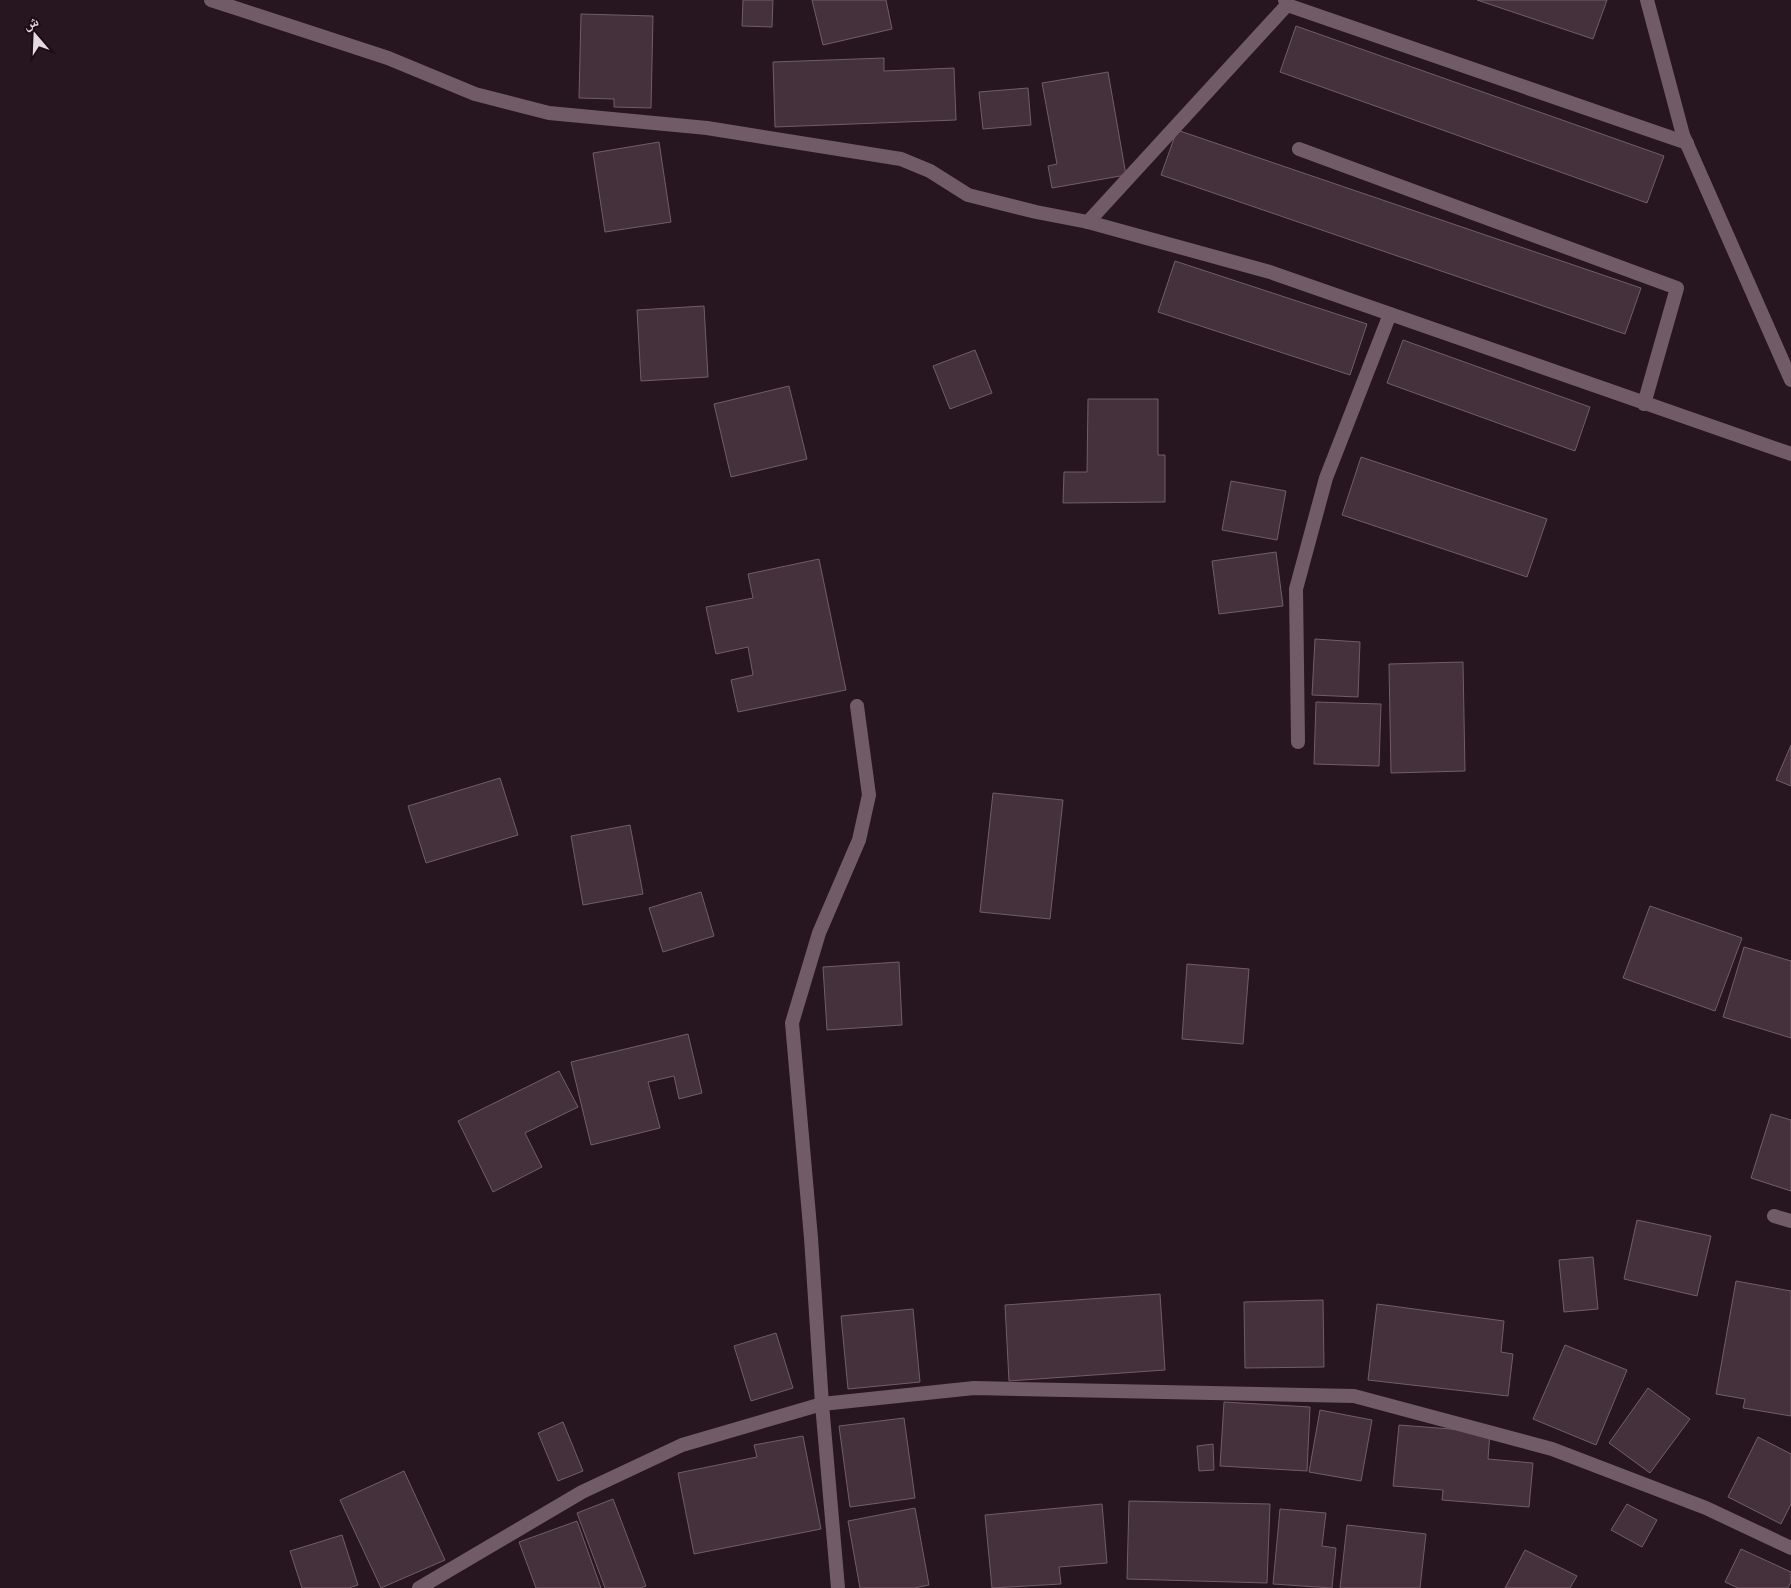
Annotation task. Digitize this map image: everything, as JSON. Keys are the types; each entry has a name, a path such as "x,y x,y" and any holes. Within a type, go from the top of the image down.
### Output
{"street":[{"path":"211,0 388,58 475,94 549,113 707,128 901,159 930,171 968,195 1036,212 1088,222 1270,272 1791,454"},
{"path":"1647,0 1687,143 1791,380"},
{"path":"1088,222 1286,3 1687,143"},
{"path":"1299,149 1677,288 1644,404"},
{"path":"1298,742 1296,589 1326,478 1390,314"},
{"path":"838,1588 792,1022 818,933 859,840 869,795 857,706"},
{"path":"1774,1216 1791,1220"},
{"path":"419,1588 582,1492 682,1445 822,1404 974,1388 1354,1396 1552,1449 1706,1508 1791,1548"}],"building":[{"path":"743,0 773,0 772,27 742,26"},
{"path":"812,0 886,0 892,29 823,45"},
{"path":"1477,0 1607,0 1593,39"},
{"path":"581,14 653,16 651,108 614,107 614,99 579,98"},
{"path":"1296,26 1664,156 1647,203 1280,72"},
{"path":"884,58 884,71 954,68 956,120 775,127 773,62"},
{"path":"1108,72 1126,175 1052,188 1048,166 1057,164 1042,83"},
{"path":"1028,88 1031,125 983,129 979,92"},
{"path":"1177,130 1641,288 1625,334 1161,175"},
{"path":"659,142 671,222 605,232 593,153"},
{"path":"1175,261 1367,324 1350,375 1158,312"},
{"path":"704,306 708,377 641,381 637,310"},
{"path":"1403,340 1590,407 1575,451 1387,383"},
{"path":"975,350 992,393 950,409 933,366"},
{"path":"789,386 807,459 731,477 714,404"},
{"path":"1088,399 1158,399 1158,455 1165,455 1165,502 1063,503 1064,472 1087,472"},
{"path":"1361,457 1547,519 1527,577 1342,515"},
{"path":"1231,481 1286,491 1277,540 1222,530"},
{"path":"1276,552 1283,606 1219,614 1212,561"},
{"path":"819,559 846,690 738,712 731,680 753,675 748,647 716,654 706,607 753,598 748,574"},
{"path":"1315,639 1360,642 1358,697 1312,695"},
{"path":"1463,662 1465,771 1391,773 1389,664"},
{"path":"1316,702 1381,704 1379,766 1314,764"},
{"path":"1791,745 1791,786 1776,780"},
{"path":"500,778 518,835 426,863 408,806"},
{"path":"993,793 1063,800 1050,919 980,912"},
{"path":"630,825 643,894 583,905 571,836"},
{"path":"701,892 714,936 663,952 649,908"},
{"path":"1650,906 1742,938 1715,1011 1623,978"},
{"path":"1744,947 1791,961 1791,1038 1723,1017"},
{"path":"899,962 902,1025 827,1030 823,967"},
{"path":"1187,964 1249,969 1243,1044 1182,1039"},
{"path":"688,1034 702,1093 679,1099 674,1076 648,1082 660,1128 591,1145 571,1062"},
{"path":"559,1071 578,1107 525,1133 542,1167 493,1192 458,1121"},
{"path":"1771,1114 1791,1120 1791,1191 1751,1178"},
{"path":"1637,1220 1711,1236 1697,1296 1624,1279"},
{"path":"1593,1257 1598,1309 1564,1312 1559,1260"},
{"path":"1736,1281 1791,1291 1791,1416 1743,1408 1745,1399 1716,1394"},
{"path":"1160,1294 1165,1370 1009,1381 1005,1305"},
{"path":"1323,1300 1324,1367 1245,1368 1244,1302"},
{"path":"1377,1304 1504,1321 1501,1352 1513,1354 1508,1396 1368,1380"},
{"path":"913,1309 920,1382 848,1389 841,1316"},
{"path":"776,1333 793,1388 751,1401 734,1346"},
{"path":"1565,1345 1627,1370 1596,1445 1533,1419"},
{"path":"1648,1388 1690,1419 1650,1473 1609,1443"},
{"path":"1224,1402 1310,1407 1307,1471 1220,1466"},
{"path":"1320,1410 1372,1420 1361,1481 1309,1472"},
{"path":"904,1418 915,1498 850,1507 839,1426"},
{"path":"563,1422 583,1471 558,1481 538,1433"},
{"path":"1399,1425 1490,1432 1488,1459 1533,1463 1529,1507 1442,1500 1443,1490 1393,1486"},
{"path":"803,1436 821,1529 694,1554 678,1473 757,1457 754,1445"},
{"path":"1758,1437 1791,1454 1791,1504 1781,1524 1728,1497"},
{"path":"1213,1444 1214,1470 1199,1471 1197,1446"},
{"path":"404,1471 445,1560 381,1588 340,1500"},
{"path":"613,1499 646,1586 641,1588 605,1588 577,1513"},
{"path":"1129,1501 1270,1504 1267,1583 1127,1579"},
{"path":"1102,1504 1107,1563 1059,1567 1061,1584 992,1588 985,1515"},
{"path":"1627,1504 1657,1520 1642,1547 1611,1530"},
{"path":"915,1508 929,1585 914,1588 860,1588 848,1521"},
{"path":"1280,1509 1326,1513 1322,1546 1336,1548 1332,1588 1273,1584"},
{"path":"577,1521 601,1588 536,1588 519,1542"},
{"path":"1347,1525 1426,1534 1420,1588 1340,1588"},
{"path":"342,1535 358,1585 349,1588 302,1588 290,1551"},
{"path":"1741,1549 1791,1572 1791,1582 1788,1588 1738,1588 1725,1582"},
{"path":"1525,1550 1577,1576 1570,1588 1505,1588"}]}
